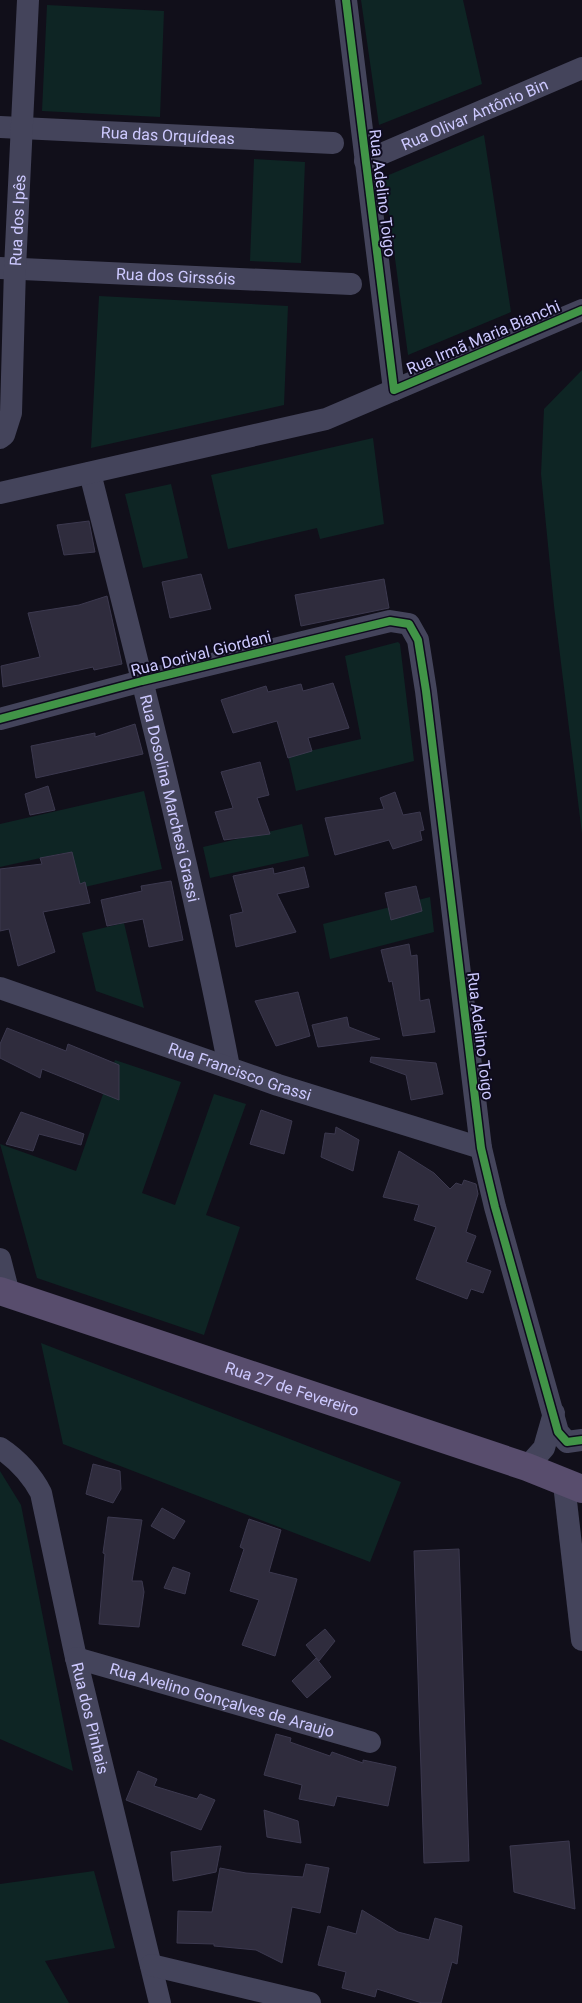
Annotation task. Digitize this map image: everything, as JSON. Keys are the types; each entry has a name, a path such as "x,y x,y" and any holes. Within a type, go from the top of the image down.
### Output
{"main road":[{"name":"Rua 27 de Fevereiro","path":"4,1292 527,1467 573,1486"}],"street":[{"name":"Rua dos Ipês","path":"0,438 4,435 11,413 7,268 11,128 28,0"},
{"name":"Rua Adelino Toigo","path":"346,0 394,390"},
{"name":"Rua Olivar Antônio Bin","path":"365,161 582,68"},
{"name":"Rua das Orquídeas","path":"11,128 333,143"},
{"name":"Rua dos Girssóis","path":"7,268 352,284"},
{"name":"Rua Irmã Maria Bianchi","path":"0,493 326,419 582,310"},
{"name":"Rua Dosolina Marchesi Grassi","path":"90,473 142,681 216,1000 229,1067"},
{"name":"Rua Dorival Giordani","path":"0,719 142,681 390,621 410,624"},
{"name":"Rua Adelino Toigo","path":"410,624 418,640 426,691 481,1148 495,1207 558,1432 575,1441"},
{"name":"Rua Francisco Grassi","path":"0,988 278,1084 481,1148"},
{"path":"0,1260 4,1292"},
{"path":"527,1467 544,1448 554,1413"},
{"name":"Rua dos Pinhais","path":"0,1448 12,1456 32,1476 41,1493 76,1658 160,2003"},
{"path":"573,1486 582,1640"},
{"name":"Rua Avelino Gonçalves de Araujo","path":"76,1658 370,1742"},
{"path":"151,1965 310,2003"}],"green space":[{"path":"361,0 463,0 482,84 379,125"},
{"path":"47,5 164,11 160,117 42,111"},
{"path":"484,135 511,312 408,355 384,177"},
{"path":"254,159 305,162 301,263 250,261"},
{"path":"99,296 288,306 284,405 91,448"},
{"path":"582,370 582,834 554,606 541,474 544,409"},
{"path":"373,438 384,524 320,539 317,528 228,549 211,475"},
{"path":"171,484 188,558 143,568 125,494"},
{"path":"398,642 400,644 414,761 296,791 288,756 361,739 345,656"},
{"path":"144,791 162,869 72,890 63,853 0,867 0,824"},
{"path":"302,824 309,856 210,878 203,847"},
{"path":"430,897 434,932 330,959 323,924"},
{"path":"124,923 144,1008 96,991 82,933"},
{"path":"115,1060 181,1082 142,1193 175,1205 214,1094 246,1104 206,1215 240,1227 204,1335 37,1278 0,1144 76,1171"},
{"path":"41,1343 401,1482 370,1562 63,1444"},
{"path":"0,1471 21,1505 73,1771 0,1739"},
{"path":"94,1871 115,1948 45,1961 69,2003 0,2003 0,1884"}],"building":[{"path":"89,521 95,552 64,555 57,525"},
{"path":"201,574 211,609 170,618 162,582"},
{"path":"384,579 389,608 301,626 295,595"},
{"path":"107,596 122,664 94,670 93,667 3,687 1,666 40,657 28,613 79,605"},
{"path":"333,683 349,728 308,738 312,751 288,758 277,721 233,733 221,700 266,686 268,692 301,684 303,691"},
{"path":"135,724 143,754 36,778 31,746 95,733 95,737"},
{"path":"260,762 269,795 257,798 270,834 224,840 215,812 233,808 221,772"},
{"path":"48,786 55,810 30,815 25,794"},
{"path":"395,792 403,815 420,812 424,830 420,831 422,840 393,849 389,840 335,855 325,818 384,809 380,798"},
{"path":"72,852 80,884 85,882 90,903 43,912 55,952 18,966 9,929 0,931 0,869 42,864 40,858"},
{"path":"304,867 309,887 277,894 296,932 236,947 230,915 243,912 233,876 273,868 274,874"},
{"path":"171,881 183,940 149,947 143,919 107,926 101,900 142,891 141,886"},
{"path":"416,886 422,911 391,920 385,893"},
{"path":"409,944 411,956 417,955 420,1001 429,999 435,1032 403,1036 392,981 389,982 381,950"},
{"path":"298,992 310,1036 276,1046 255,1001"},
{"path":"347,1017 349,1027 380,1039 318,1047 312,1025"},
{"path":"7,1028 66,1051 68,1044 119,1065 119,1100 42,1069 40,1078 0,1058 0,1044"},
{"path":"371,1057 436,1063 443,1094 411,1100 406,1075 370,1062"},
{"path":"261,1110 292,1121 284,1154 250,1144"},
{"path":"21,1112 84,1134 81,1145 39,1134 33,1151 6,1144"},
{"path":"336,1127 359,1140 353,1171 321,1157 325,1133 335,1134"},
{"path":"399,1151 434,1173 450,1189 456,1183 462,1185 464,1180 476,1184 478,1194 466,1232 476,1236 466,1262 491,1271 483,1293 471,1289 467,1299 416,1279 436,1227 414,1220 419,1205 383,1197"},
{"path":"93,1464 120,1471 121,1489 113,1503 86,1494"},
{"path":"162,1508 185,1521 174,1539 151,1526"},
{"path":"108,1517 142,1520 132,1581 142,1581 144,1592 139,1627 99,1624 105,1554 103,1553"},
{"path":"249,1519 281,1530 269,1572 297,1579 275,1656 242,1645 259,1600 230,1591 244,1549 240,1547"},
{"path":"459,1549 469,1861 424,1863 414,1551"},
{"path":"173,1567 190,1573 185,1594 164,1588"},
{"path":"325,1629 335,1641 319,1661 306,1645"},
{"path":"316,1658 331,1677 307,1698 292,1681"},
{"path":"276,1734 291,1738 290,1742 330,1756 332,1752 363,1763 363,1760 396,1767 388,1806 337,1796 334,1806 299,1799 302,1785 264,1775"},
{"path":"138,1771 157,1779 154,1786 197,1799 200,1794 215,1800 201,1830 126,1800"},
{"path":"264,1810 298,1821 301,1843 267,1837"},
{"path":"569,1841 575,1909 514,1892 510,1846"},
{"path":"221,1846 216,1872 173,1881 171,1852"},
{"path":"306,1864 329,1868 320,1913 292,1907 282,1963 256,1950 214,1946 214,1944 177,1943 178,1911 212,1912 220,1868 246,1873 303,1877"},
{"path":"362,1910 398,1932 429,1940 435,1918 462,1926 457,1964 452,1962 441,2003 422,2003 377,1989 375,1997 342,1988 346,1972 318,1965 328,1926 356,1934"}],"cycle path":[{"path":"346,0 394,390 582,310"},
{"path":"0,719 142,681 390,621 409,624 418,640 426,691 481,1148 495,1207 558,1432 567,1442 582,1440"}]}
